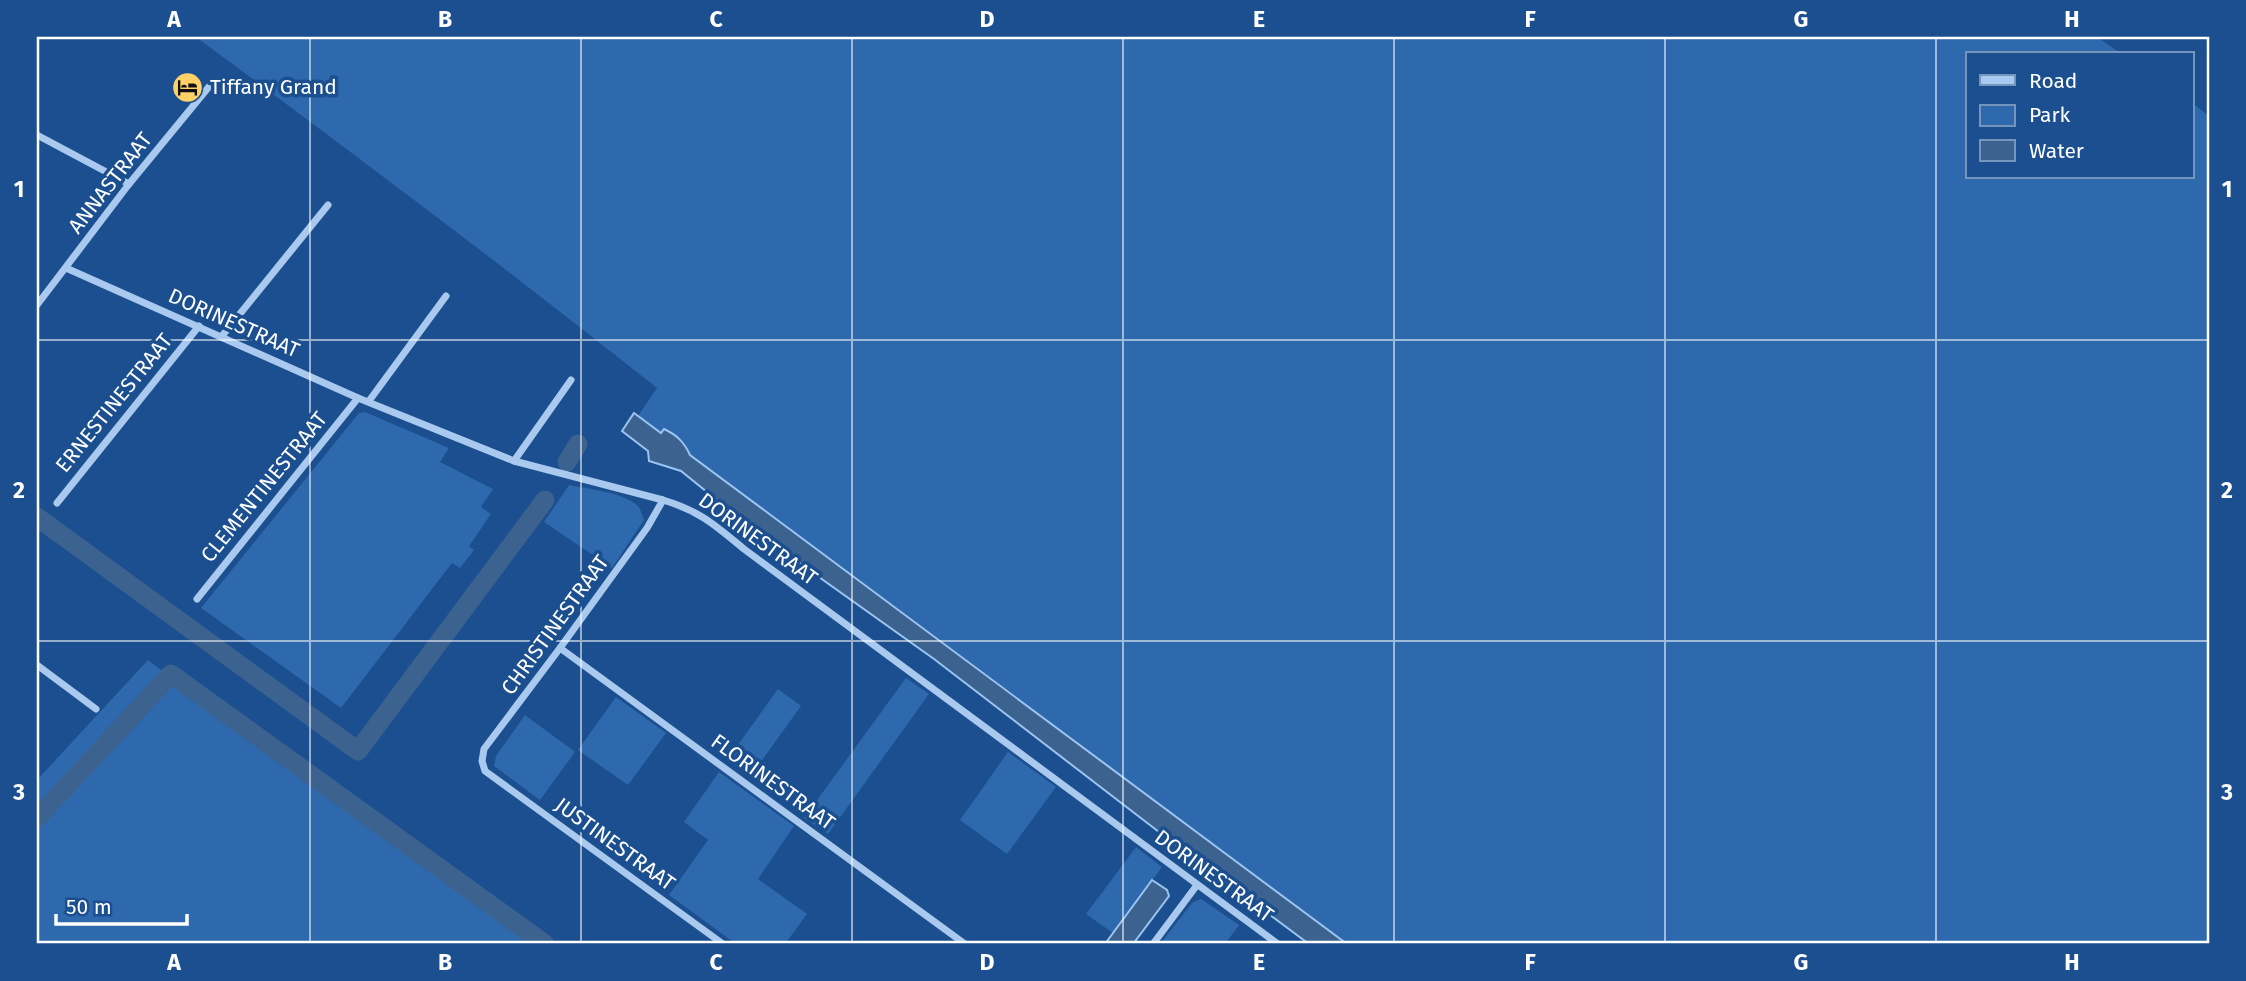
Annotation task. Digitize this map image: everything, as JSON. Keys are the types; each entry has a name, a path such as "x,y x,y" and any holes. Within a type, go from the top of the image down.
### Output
{"street":[{"name":"ANNASTRAAT","path":"37,304 129,184 212,83"},
{"path":"37,135 129,184"},
{"path":"222,336 328,205"},
{"name":"DORINESTRAAT","path":"66,268 358,398 514,461 663,500 705,516 744,549 1278,944"},
{"path":"369,401 446,296"},
{"name":"ERNESTINESTRAAT","path":"57,503 199,326"},
{"path":"514,461 571,380"},
{"name":"CLEMENTINESTRAAT","path":"197,599 358,398"},
{"name":"CHRISTINESTRAAT","path":"485,771 482,761 484,749 561,648 647,528 663,500"},
{"name":"FLORINESTRAAT","path":"561,648 965,944"},
{"path":"37,666 96,709"},
{"name":"JUSTINESTRAAT","path":"485,771 723,944"},
{"path":"1153,944 1197,885"}],"green space":[{"path":"196,37 2097,37 2119,52 1966,52 1966,178 2194,178 2194,105 2209,116 2209,944 1344,944 690,455 684,442 662,433 638,416 657,388 428,211"},
{"path":"365,412 449,448 440,462 493,489 481,507 491,514 469,546 474,550 460,568 452,563 341,708 201,608 359,413"},
{"path":"569,485 614,494 640,508 644,520 612,568 544,522"},
{"path":"148,660 397,848 530,944 37,944 37,780"},
{"path":"906,678 929,694 828,834 804,818"},
{"path":"778,689 801,706 750,777 727,760"},
{"path":"616,697 666,733 628,785 578,750"},
{"path":"525,715 575,752 540,800 494,766 496,756"},
{"path":"1008,752 1056,787 1007,854 960,820"},
{"path":"719,772 794,826 758,879 807,914 785,944 736,944 669,895 708,840 684,822"},
{"path":"1136,847 1162,867 1113,933 1086,914"},
{"path":"1201,899 1239,925 1225,944 1160,944 1192,903"}],"water":[{"path":"634,413 661,433 664,429 676,436 690,455 1347,944 1309,944 934,659 760,535 681,471 649,461 648,451 622,431"},
{"path":"1152,880 1167,890 1169,896 1133,944 1105,944"}],"waterway":[{"path":"567,462 578,444"},
{"path":"37,517 358,751 545,500"},
{"path":"37,818 171,674 545,944"}],"place":[{"name":"Tiffany Grand","path":"187,87"}]}
